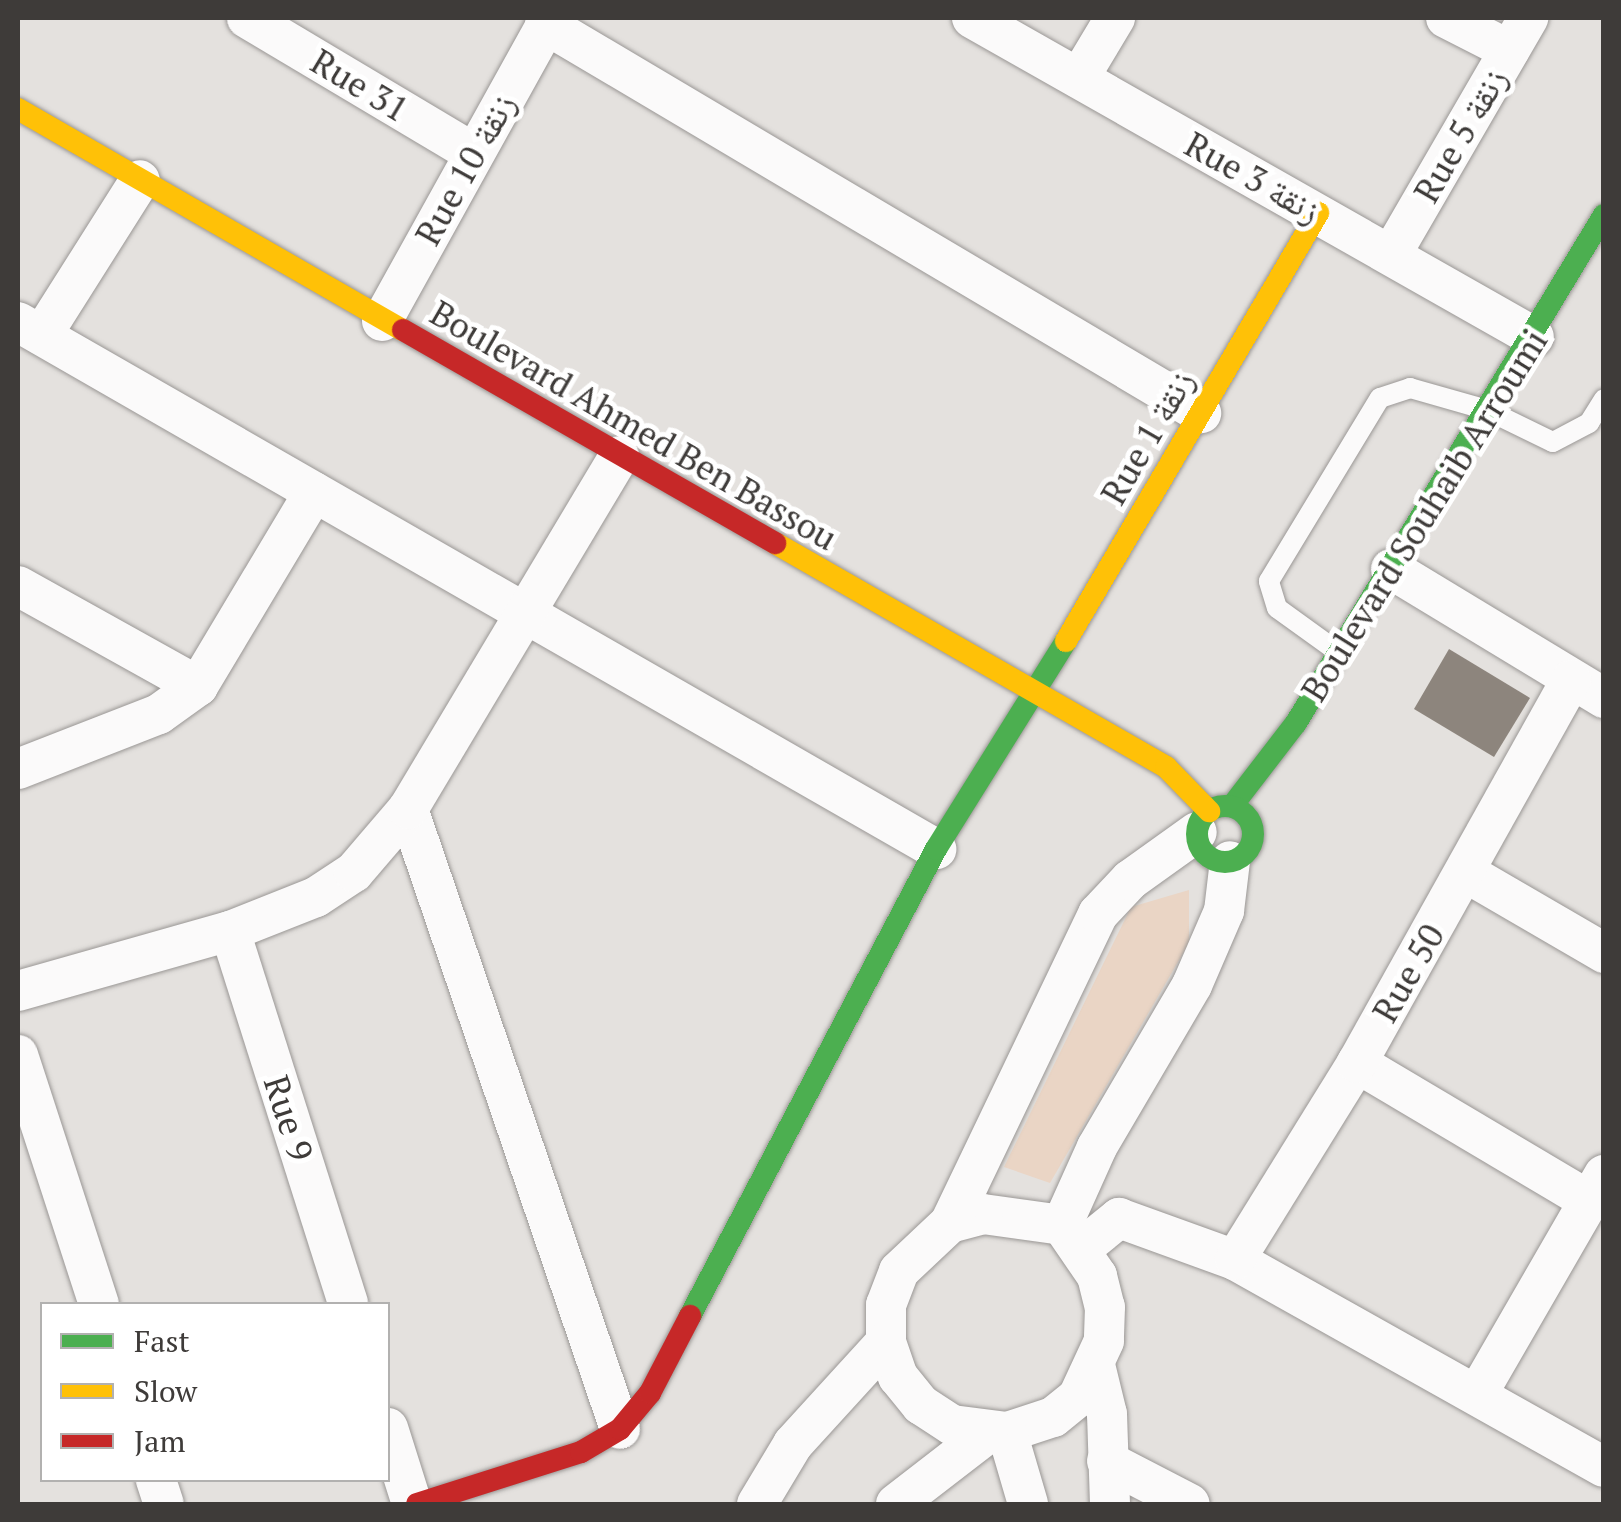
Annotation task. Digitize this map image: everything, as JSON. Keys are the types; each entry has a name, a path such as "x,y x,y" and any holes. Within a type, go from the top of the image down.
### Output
{"street":[{"name":"Rue 31","path":"248,18 472,152"},
{"name":"Rue 3 زنقة","path":"972,18 1534,337"},
{"path":"1079,78 1115,18"},
{"path":"1446,18 1519,34"},
{"name":"Rue 10 زنقة","path":"382,321 472,152 548,21"},
{"path":"548,21 1201,413"},
{"name":"Rue 5 زنقة","path":"1392,253 1519,34"},
{"name":"Boulevard Ahmed Ben Bassou","path":"18,109 1032,693 1166,766 1213,816 1203,851 1230,862"},
{"path":"140,180 30,328 936,849"},
{"name":"Rue 1 زنقة","path":"620,1429 650,1394 936,849 1318,213"},
{"name":"Boulevard Souhaib Arroumi","path":"950,1223 1098,914 1213,816 1339,653 1534,337 1604,215"},
{"path":"18,991 230,930 316,897 354,872 408,810 619,456"},
{"path":"18,770 158,714 198,686 314,492"},
{"path":"1391,568 1587,689"},
{"path":"18,586 198,686"},
{"name":"Rue 50","path":"1236,1260 1356,1063 1465,872 1587,689"},
{"path":"390,1434 414,1504 581,1452 620,1429 408,810"},
{"path":"1110,1504 1096,1369 1105,1307 1072,1236 1097,1147 1192,986 1224,911 1230,862 1248,850 1254,829 1213,816"},
{"path":"1465,872 1604,953"},
{"name":"Rue 9","path":"230,930 347,1302"},
{"path":"18,1054 31,1144 98,1302"},
{"path":"1356,1063 1596,1187 1478,1393"},
{"path":"1028,1504 997,1433 921,1406 898,1377 886,1342 886,1305 899,1271 950,1223 1000,1214 1072,1236 1119,1218 1236,1260 1604,1467"},
{"path":"757,1504 793,1444 886,1342"},
{"path":"896,1504 997,1433 1053,1417 1096,1369"},
{"path":"1106,1461 1190,1504"}],"lane":[{"path":"1339,653 1277,608 1269,581 1380,398 1410,388 1488,410 1553,442 1589,423 1604,399"}],"shaded area":[{"path":"1189,890 1189,943 1050,1183 1004,1167 1131,907"}],"building":[{"path":"1449,649 1530,698 1494,757 1414,709"}],"traffic: fast":[{"path":"1232,806 1296,723 1604,215"},
{"path":"690,1316 936,849 1066,641"},
{"path":"1225,806 1245,814 1253,834 1245,854 1225,862 1205,854 1197,834 1205,814 1225,806"}],"traffic: slow":[{"path":"18,109 403,330"},
{"path":"1066,641 1318,213"},
{"path":"775,543 1166,767 1209,811"}],"traffic: jam":[{"path":"403,330 775,543"},
{"path":"417,1504 581,1452 620,1429 650,1393 690,1316"}]}
